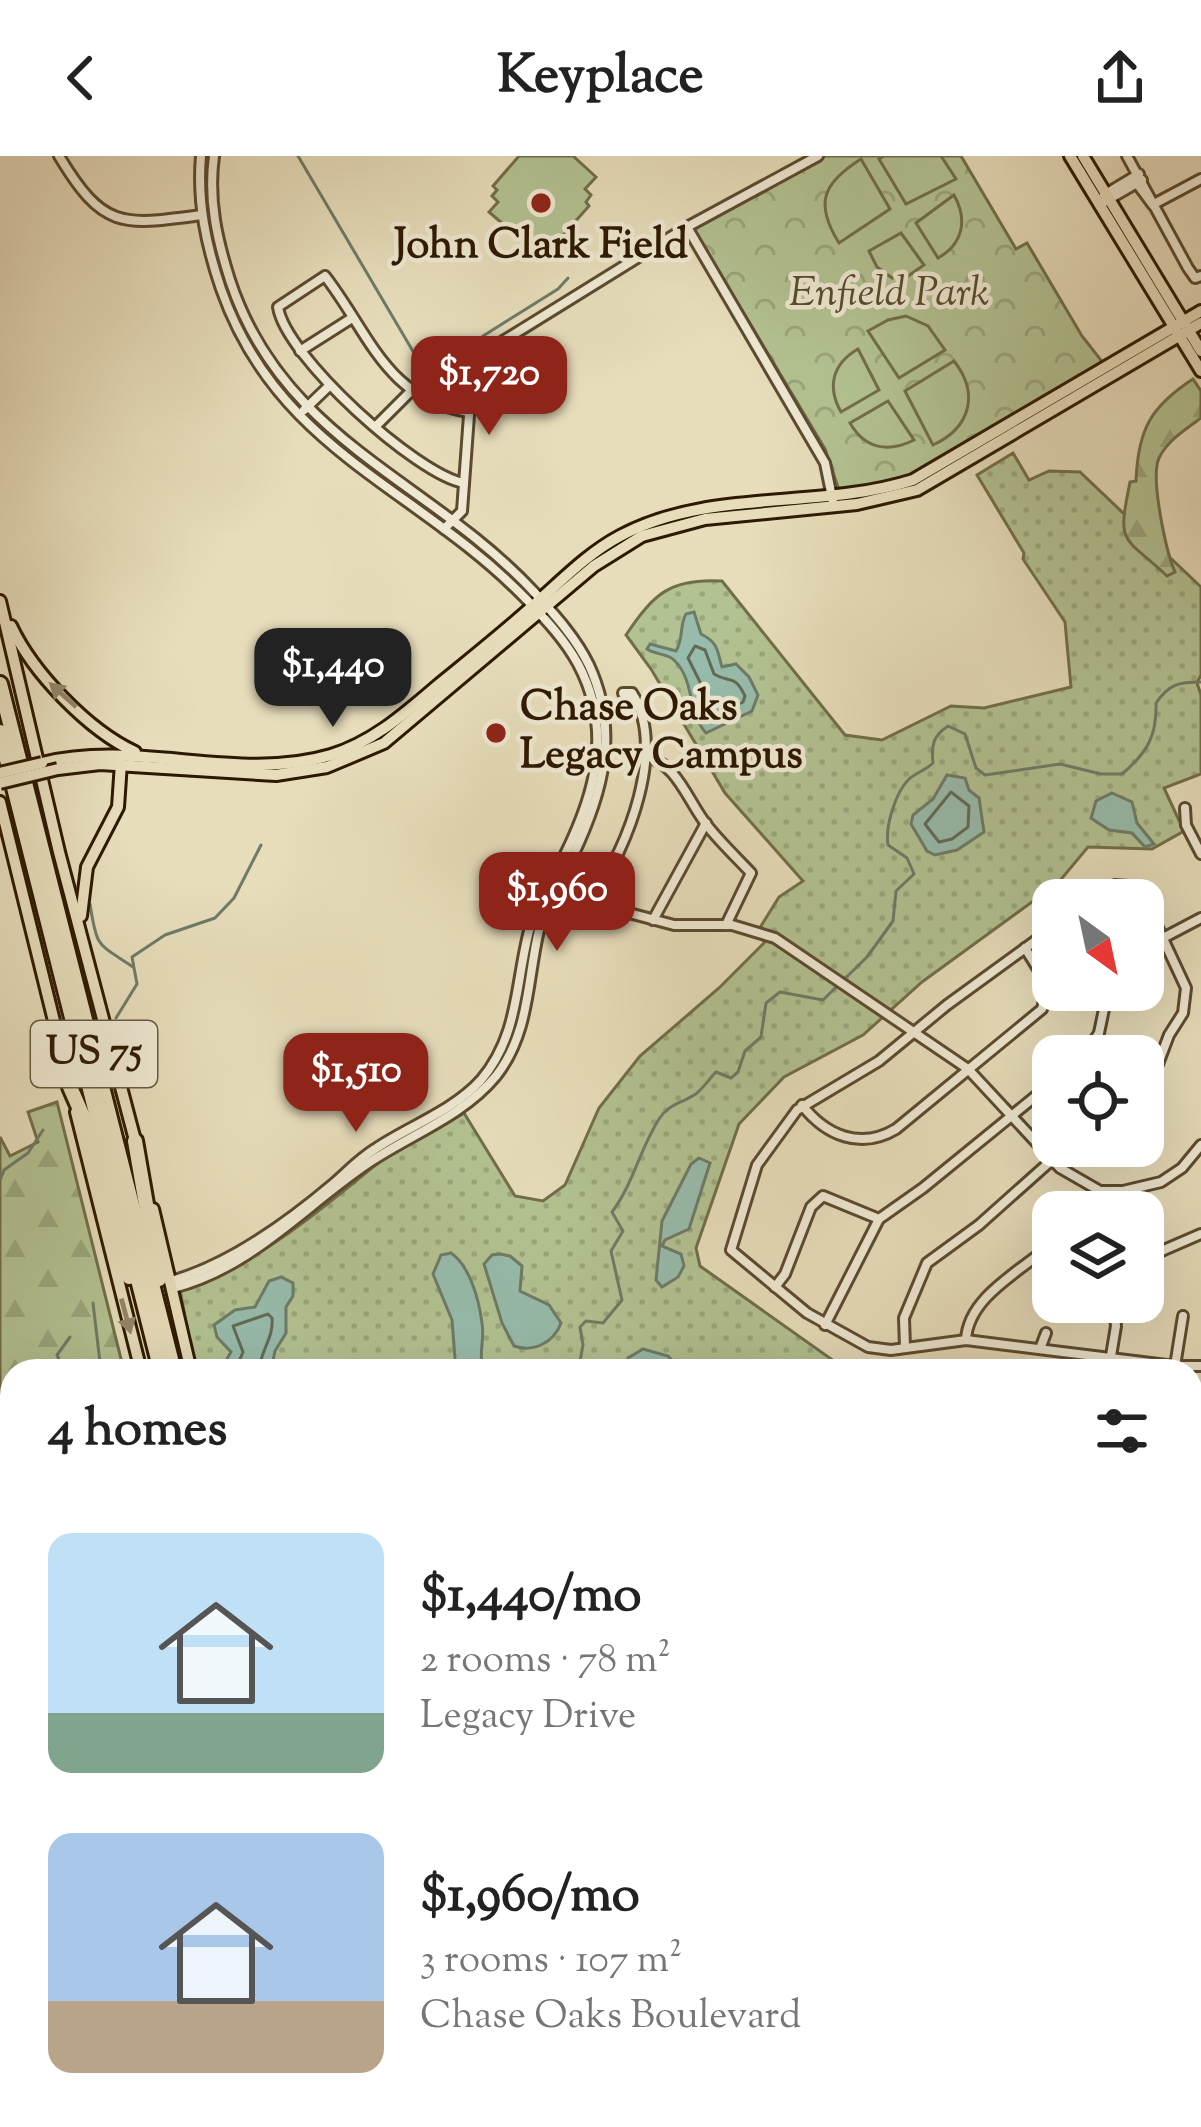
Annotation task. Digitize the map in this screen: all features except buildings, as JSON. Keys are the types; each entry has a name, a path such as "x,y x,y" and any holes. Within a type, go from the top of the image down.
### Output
{"highway":[{"name":"US 75","path":"0,684 171,1359"},
{"name":"US 75","path":"0,732 158,1359"},
{"path":"70,1087 85,1121 130,1279 142,1292"},
{"path":"135,1141 163,1326"}],"main road":[{"path":"1070,156 1103,200 1201,371"},
{"path":"1083,156 1103,200"},
{"path":"0,773 121,759 194,772 327,767 381,738 633,535 705,515 833,502 913,480 1048,410 1181,329 1201,311"},
{"path":"1181,329 1201,323"},
{"path":"1181,329 1201,351"},
{"path":"0,600 22,647 43,676 116,741 144,755"},
{"path":"0,600 58,852 188,1359"},
{"path":"0,783 57,764 144,755 276,770"},
{"path":"83,937 85,875 118,807 121,759"},
{"path":"194,772 203,760"},
{"path":"58,852 69,865 80,866 110,813 113,784 109,774 76,765"},
{"path":"0,802 138,1359"},
{"path":"0,832 32,938"}],"street":[{"path":"59,156 86,198 112,217 150,222 213,214"},
{"path":"201,156 201,215 225,299 261,373 332,448 540,606"},
{"path":"172,1284 217,1275 403,1137 467,1104 482,1085 526,1011 539,926 559,876 587,829 607,731 603,704 585,668 502,559 347,444 306,407 272,364 236,297 213,214 214,156"},
{"path":"503,341 687,227 818,156"},
{"path":"1127,156 1199,277"},
{"path":"1103,200 1138,179"},
{"path":"1153,205 1201,179"},
{"path":"687,227 825,463 833,502"},
{"path":"464,483 434,471 329,386 300,351 277,309 325,276 383,368 442,408 469,412"},
{"path":"225,299 236,297"},
{"path":"300,351 352,318"},
{"path":"261,373 272,364"},
{"path":"451,520 449,514 461,502 464,483 471,388 466,377"},
{"path":"298,417 329,386"},
{"path":"376,425 412,389"},
{"path":"444,529 451,520"},
{"path":"594,895 634,818 644,723 632,693 623,693"},
{"path":"643,755 659,760 674,773 706,824 751,873 726,926"},
{"path":"1185,808 1186,826 1201,854"},
{"path":"653,920 706,824"},
{"path":"559,876 628,913 653,920 757,931 968,1069 1032,1137"},
{"path":"1164,938 1201,919"},
{"path":"1164,940 1184,980 1183,1012 1164,1047"},
{"path":"1032,943 879,1061 802,1105 757,1165 730,1242 734,1253 775,1287 825,1325 868,1347 966,1340 1130,1359"},
{"path":"802,1105 828,1131 870,1140 896,1129 1035,1017 1047,1002 1048,985 1025,948"},
{"path":"825,1325 879,1219 1032,1098"},
{"path":"1124,1191 1161,1182 1182,1168 1201,1145"},
{"path":"905,1347 904,1318 927,1263 980,1226 1045,1167"},
{"path":"1061,1167 1100,1191"},
{"path":"775,1287 819,1198 879,1219"},
{"path":"1164,1250 1201,1234"},
{"path":"966,1340 977,1306 1032,1261"},
{"path":"1176,1359 1183,1316"},
{"path":"1111,1356 1116,1323"},
{"path":"1040,1348 1046,1333"}],"green space":[{"name":"John Clark Field","path":"519,156 573,156 596,177 585,189 591,195 586,202 589,206 557,242 553,238 547,245 540,240 532,249 489,212 498,202 492,196 497,190 493,186"},
{"name":"Enfield Park","path":"825,156 961,156 1016,249 1027,243 1104,364 942,464 899,481 839,490 825,449 694,230"},
{"path":"941,156 956,179 906,204 879,159"},
{"path":"861,159 890,209 839,243 827,216 826,195 838,177"},
{"path":"954,195 961,231 953,246 938,258 916,223"},
{"path":"901,233 924,265 908,276 892,278 877,267 869,251"},
{"path":"906,316 928,326 945,350 899,378 868,331"},
{"path":"858,349 879,390 841,412 834,377 842,362"},
{"path":"954,361 967,386 967,409 956,429 933,445 905,391"},
{"path":"1193,379 1201,391 1201,418 1167,446 1157,468 1160,515 1175,572 1167,576 1132,545 1124,518 1149,421"},
{"path":"888,401 914,440 878,446 850,423"},
{"path":"1013,453 1029,480 1049,471 1080,472 1201,587 1201,675 1197,683 1201,774 1164,788 1184,831 1152,849 1088,847 1061,879 1032,879 1032,902 922,982 863,1035 784,1077 739,1124 696,1248 700,1266 831,1359 193,1359 180,1290 256,1255 379,1163 464,1113 515,1196 543,1201 565,1185 599,1108 640,1056 764,943 761,926 779,897 803,881 725,793 626,635 655,599 689,582 722,581 845,735 882,740 951,706 984,708 1071,687 1065,622 1023,559 1024,553 977,475"},
{"path":"57,1102 121,1359 0,1359 0,1137 10,1156 38,1142 28,1112"}],"water":[{"path":"694,612 701,634 714,644 722,667 736,664 758,695 752,711 706,733 681,668 671,658 647,649 650,644 676,651 686,614"},
{"path":"947,775 965,778 969,790 979,798 984,832 957,850 935,855 927,851 911,824 913,815 933,799"},
{"path":"1112,793 1132,802 1137,823 1154,844 1145,847 1132,833 1109,830 1091,818 1096,801"},
{"path":"699,1158 710,1163 689,1229 662,1246 681,1254 684,1266 678,1277 662,1287 656,1280 662,1221 691,1164"},
{"path":"451,1253 463,1266 476,1294 483,1329 481,1359 455,1359 452,1320 433,1274 441,1255"},
{"path":"500,1254 522,1266 520,1291 549,1305 561,1323 542,1344 514,1346 502,1323 484,1264"},
{"path":"281,1277 293,1283 293,1296 286,1307 286,1333 273,1359 227,1359 231,1352 217,1337 214,1325 235,1310 255,1307 269,1281"},
{"path":"643,1349 671,1359 628,1359"}],"waterway":[{"path":"298,156 425,365 457,359 568,278"},
{"path":"580,1359 580,1327 586,1321 603,1323 622,1300 611,1251 623,1231 612,1212 663,1114 697,1093 716,1072 731,1078 738,1072 745,1051 761,1037 766,1003 780,992 823,1000 867,957 893,921 896,891 914,874 907,858 888,845 890,820 904,785 933,763 939,733 948,726 965,734 976,768 985,775 1060,764 1122,774 1149,742 1156,703 1165,692 1175,685 1201,682"},
{"path":"116,1018 137,984 132,957 165,935 215,918 234,898 261,845"},
{"path":"90,904 101,944 133,967"},
{"path":"0,1180 4,1170 28,1153 43,1130"},
{"path":"93,1303 100,1359"},
{"path":"59,1359 70,1337"}],"place":[{"name":"John Clark Field","path":"541,203"},
{"name":"Chase Oaks Legacy Campus","path":"496,733"}]}
